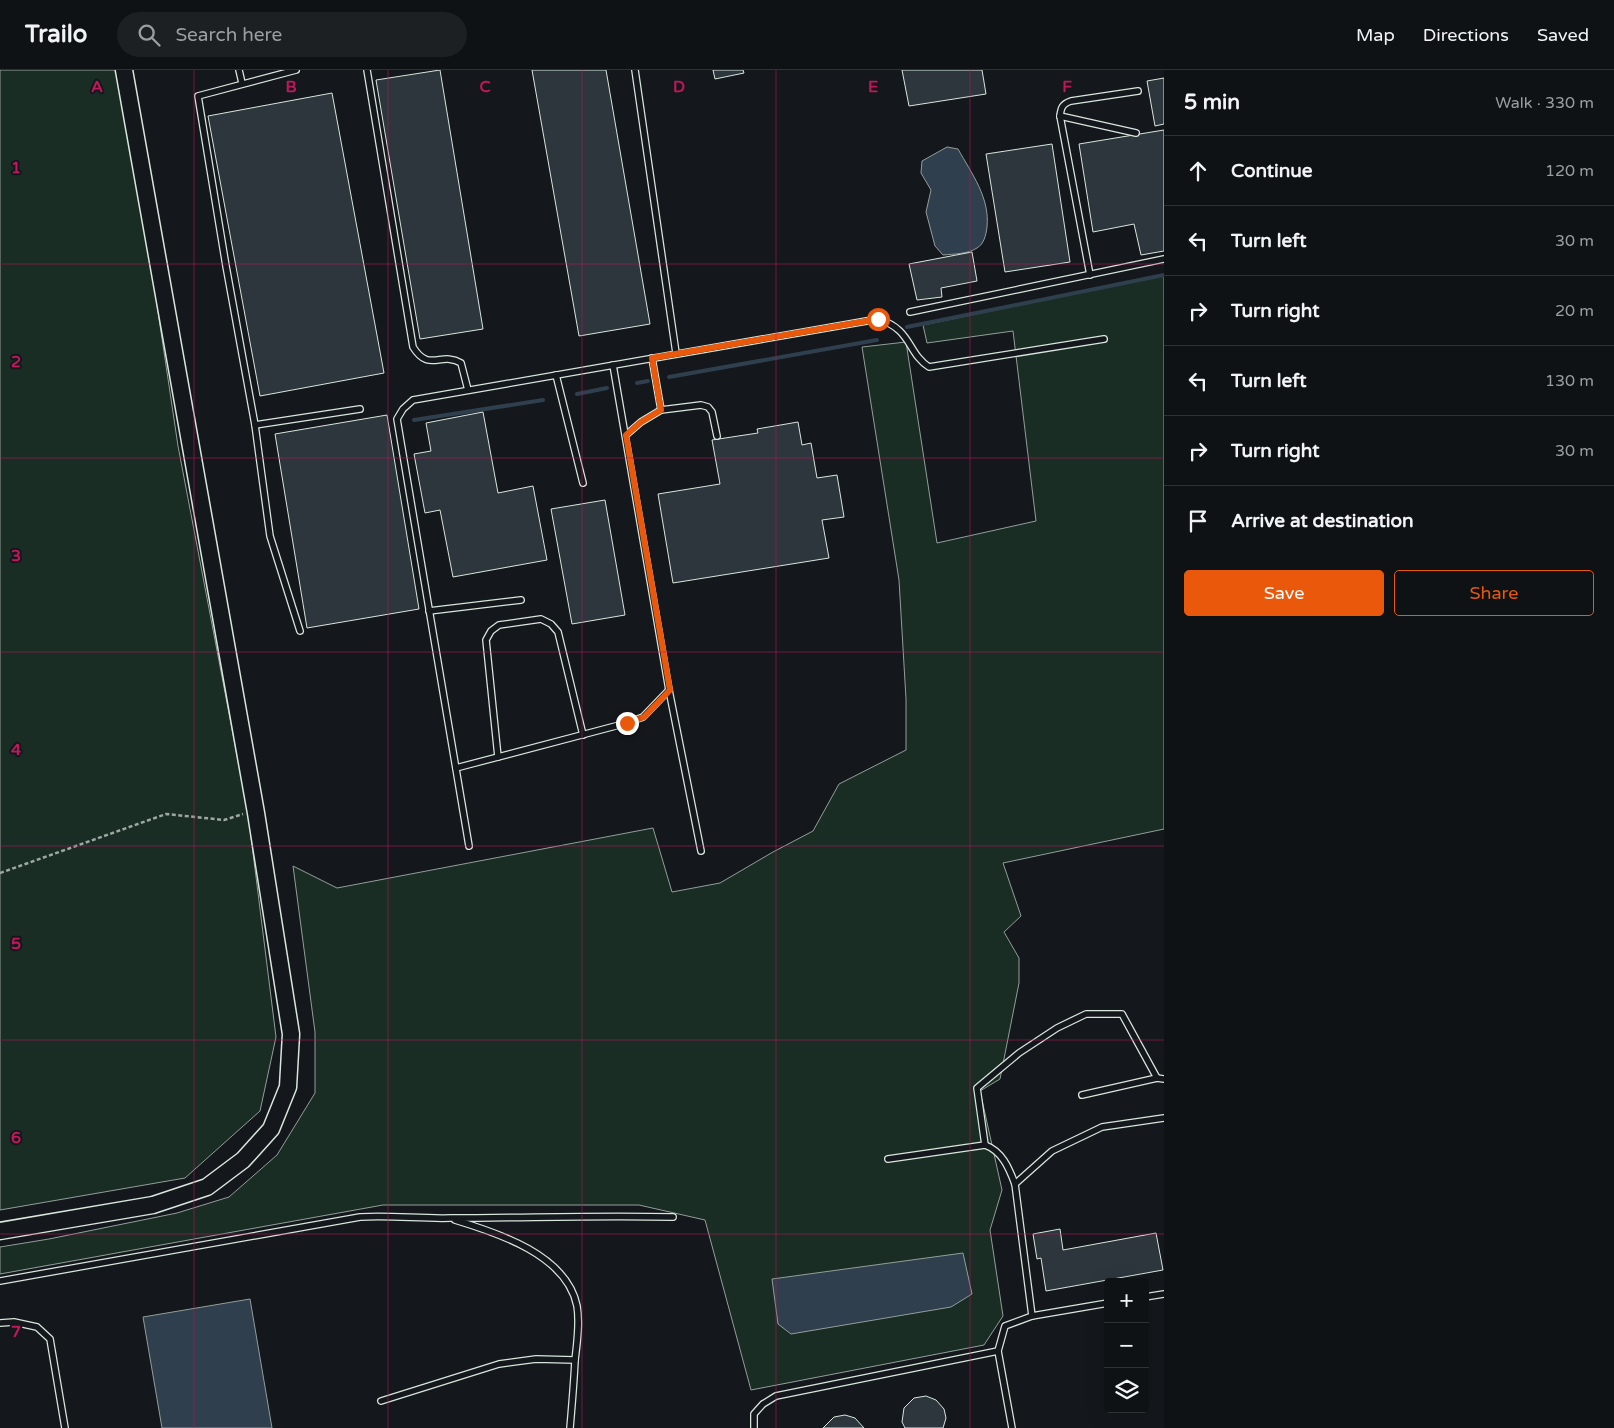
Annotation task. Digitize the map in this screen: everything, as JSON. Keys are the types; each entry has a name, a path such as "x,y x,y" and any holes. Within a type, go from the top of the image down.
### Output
{"street":[{"path":"0,1231 154,1205 207,1187 243,1160 271,1129 288,1087 291,1034 256,814 124,70"}],"lane":[{"path":"239,70 242,83"},
{"path":"296,70 198,96 255,425 270,536 300,631"},
{"path":"367,70 413,347 419,357 429,361 454,359 461,363 468,390"},
{"path":"635,70 676,353"},
{"path":"1090,275 1060,116 1061,108 1064,104 1070,102 1138,91"},
{"path":"1060,116 1136,132"},
{"path":"910,312 1164,259"},
{"path":"469,846 397,419 403,409 413,400 878,319 891,323 905,336 924,364 929,367 1104,339"},
{"path":"652,358 661,410"},
{"path":"613,365 670,690 702,851"},
{"path":"556,375 583,483"},
{"path":"626,435 641,422 661,410 701,405 708,407 712,412 717,436"},
{"path":"255,425 360,409"},
{"path":"429,611 521,600"},
{"path":"498,757 486,640 491,631 499,625 541,619 551,624 558,632 583,735"},
{"path":"456,768 644,717 670,690"},
{"path":"985,1145 978,1088 1019,1053 1057,1028 1086,1014 1122,1014 1161,1078 1082,1095"},
{"path":"1015,1184 1052,1151 1102,1127 1164,1118"},
{"path":"888,1159 985,1145 991,1147 1008,1165 1015,1184 1032,1316"},
{"path":"0,1281 360,1217 673,1217"},
{"path":"448,1218 510,1239 538,1254 567,1281 577,1306 577,1337 570,1428"},
{"path":"1149,1296 1164,1294"},
{"path":"1012,1428 998,1351 1005,1326 1032,1316 1104,1304"},
{"path":"0,1323 14,1322 37,1327 50,1339 65,1428"},
{"path":"754,1428 754,1414 763,1404 776,1396 998,1351"},
{"path":"382,1401 499,1364 536,1358 575,1360"}],"path":[{"path":"0,873 166,814 224,820 248,812 256,814"}],"green space":[{"path":"0,70 122,70 178,446 248,813 276,1037 260,1111 185,1178 0,1210"},
{"path":"1164,275 1164,829 1003,863 1021,916 1004,932 1019,958 1019,983 1000,1079 980,1091 1002,1190 990,1230 1003,1316 984,1345 751,1390 705,1220 639,1205 383,1205 0,1274 0,1247 177,1213 229,1197 277,1155 315,1093 315,1032 293,866 337,888 653,828 672,892 720,883 813,831 839,784 906,750 906,699 899,580 862,347 906,342 937,543 1036,521 1013,331 927,343 923,325"}],"water":[{"path":"947,147 958,149 979,186 986,206 987,227 983,242 977,248 965,253 943,255 935,246 926,212 931,190 921,173 922,161"},
{"path":"963,1253 972,1294 951,1307 791,1334 778,1324 772,1279"},
{"path":"250,1299 272,1428 162,1428 143,1317"}],"building":[{"path":"440,70 483,329 420,339 376,80"},
{"path":"532,70 606,70 650,324 579,336"},
{"path":"713,70 743,70 744,73 715,79"},
{"path":"902,70 982,70 986,94 909,106"},
{"path":"1164,78 1164,124 1155,126 1147,81"},
{"path":"332,93 384,373 260,396 208,116"},
{"path":"1164,130 1164,251 1141,255 1134,224 1093,232 1079,144"},
{"path":"1052,144 1070,262 1005,272 986,154"},
{"path":"972,252 977,281 941,288 942,297 917,300 909,264"},
{"path":"483,412 498,493 533,486 547,560 453,577 440,510 425,513 414,454 431,451 426,423"},
{"path":"387,415 419,609 307,628 275,434"},
{"path":"798,422 802,445 811,443 817,478 837,475 844,517 822,520 829,558 673,583 658,494 720,484 712,440 758,433 757,429"},
{"path":"605,500 625,615 572,624 551,509"},
{"path":"1060,1229 1063,1250 1156,1233 1163,1270 1118,1278 1104,1278 1104,1281 1046,1291 1041,1258 1037,1259 1033,1234"},
{"path":"926,1396 936,1400 944,1409 946,1418 943,1428 905,1428 902,1422 904,1408 914,1398"},
{"path":"845,1415 855,1418 864,1428 823,1428 834,1417"}],"waterway":[{"path":"907,327 1164,275"},
{"path":"669,377 877,340"},
{"path":"637,383 648,381"},
{"path":"577,394 607,388"},
{"path":"414,420 543,400"}],"route":[{"path":"627,723 644,717 670,690 626,435 641,422 661,410 652,358 878,319"}]}
